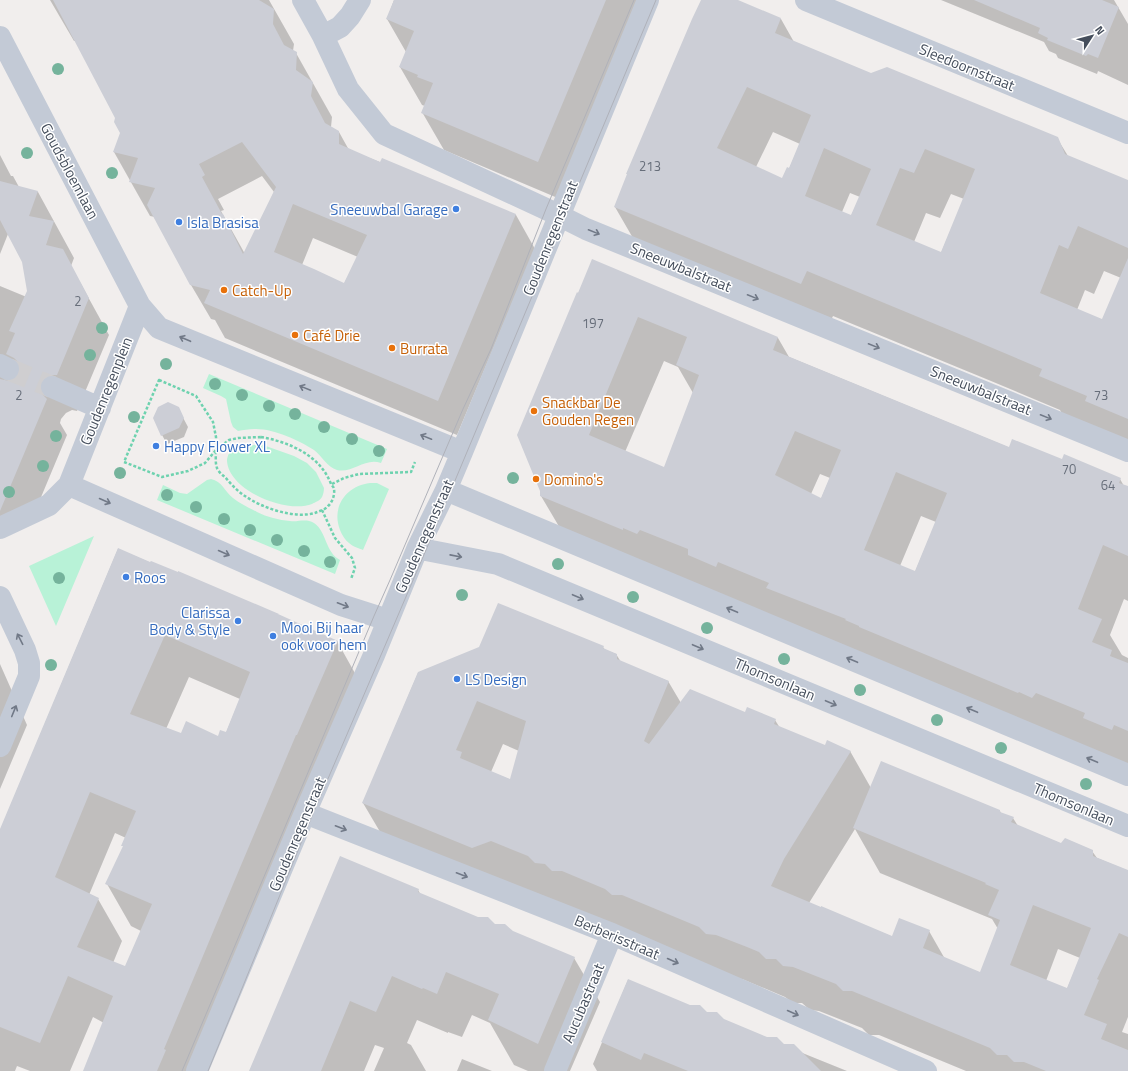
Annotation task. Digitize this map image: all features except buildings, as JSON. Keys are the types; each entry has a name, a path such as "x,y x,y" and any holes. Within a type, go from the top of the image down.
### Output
{"street":[{"name":"Sneeuwbalstraat","path":"303,0 323,36 348,89 384,134 608,238 1128,451"},
{"path":"323,36 340,27 350,16 360,0"},
{"name":"Goudenregenstraat","path":"197,1071 305,813 374,655 418,547 446,490 648,0"},
{"name":"Sleedoornstraat","path":"806,0 1128,133"},
{"name":"Goudsbloemlaan","path":"0,37 140,306"},
{"path":"140,306 160,328 462,452"},
{"name":"Goudenregenplein","path":"69,485 140,306"},
{"path":"52,387 100,408"},
{"path":"0,528 49,505 69,485 341,605 388,620"},
{"path":"446,490 1128,775"},
{"name":"Thomsonlaan","path":"418,547 426,550 498,564 1128,826"},
{"path":"0,598 25,650 29,663 29,676 0,746"},
{"name":"Berberisstraat","path":"305,813 612,934 902,1067 926,1071"},
{"name":"Aucubastraat","path":"555,1071 612,934"}],"path":[{"path":"216,450 205,463 188,471 162,476 124,462 158,380 196,396 213,422 216,437 216,450 217,468 235,489 246,497 258,504 284,512 297,514 310,514 322,510 328,507 333,498 334,490 330,479 324,470 316,461 297,448 276,440 261,437 228,440 216,450"},
{"path":"332,484 344,478 359,474 411,472 425,437"},
{"path":"322,510 335,538 352,558 355,568 350,580"}],"green space":[{"path":"209,374 387,449 381,463 369,462 348,470 337,470 333,469 327,464 317,452 301,442 285,435 261,429 238,431 233,427 231,422 226,399 203,388"},
{"path":"242,445 263,445 294,456 307,463 316,472 324,488 321,498 312,504 288,506 261,498 248,490 238,482 230,472 227,461 231,450"},
{"path":"211,479 218,482 230,496 261,514 282,520 305,520 314,523 321,531 331,552 340,560 335,574 157,500 163,485 180,493 187,494 207,480"},
{"path":"370,483 377,483 389,489 363,550 346,540 340,530 338,513 339,506 348,493 354,488"},
{"path":"94,536 56,626 29,566"}],"tunnel":[{"path":"8,369 52,387"}],"tram line":[{"path":"182,1071 374,616 463,409 491,349 546,209 634,0"},
{"path":"208,1071 312,816 426,550 656,0"}],"place":[{"name":"Sneeuwbal Garage","path":"456,209"},
{"name":"Isla Brasisa","path":"179,222"},
{"name":"Catch-Up","path":"224,290"},
{"name":"Café Drie","path":"295,335"},
{"name":"Burrata","path":"392,348"},
{"name":"Snackbar De Gouden Regen","path":"534,411"},
{"name":"Happy Flower XL","path":"156,446"},
{"name":"Domino's","path":"536,479"},
{"name":"Roos","path":"126,577"},
{"name":"Clarissa Body & Style","path":"238,621"},
{"name":"Mooi Bij haar ook voor hem","path":"273,636"},
{"name":"LS Design","path":"457,679"}]}
